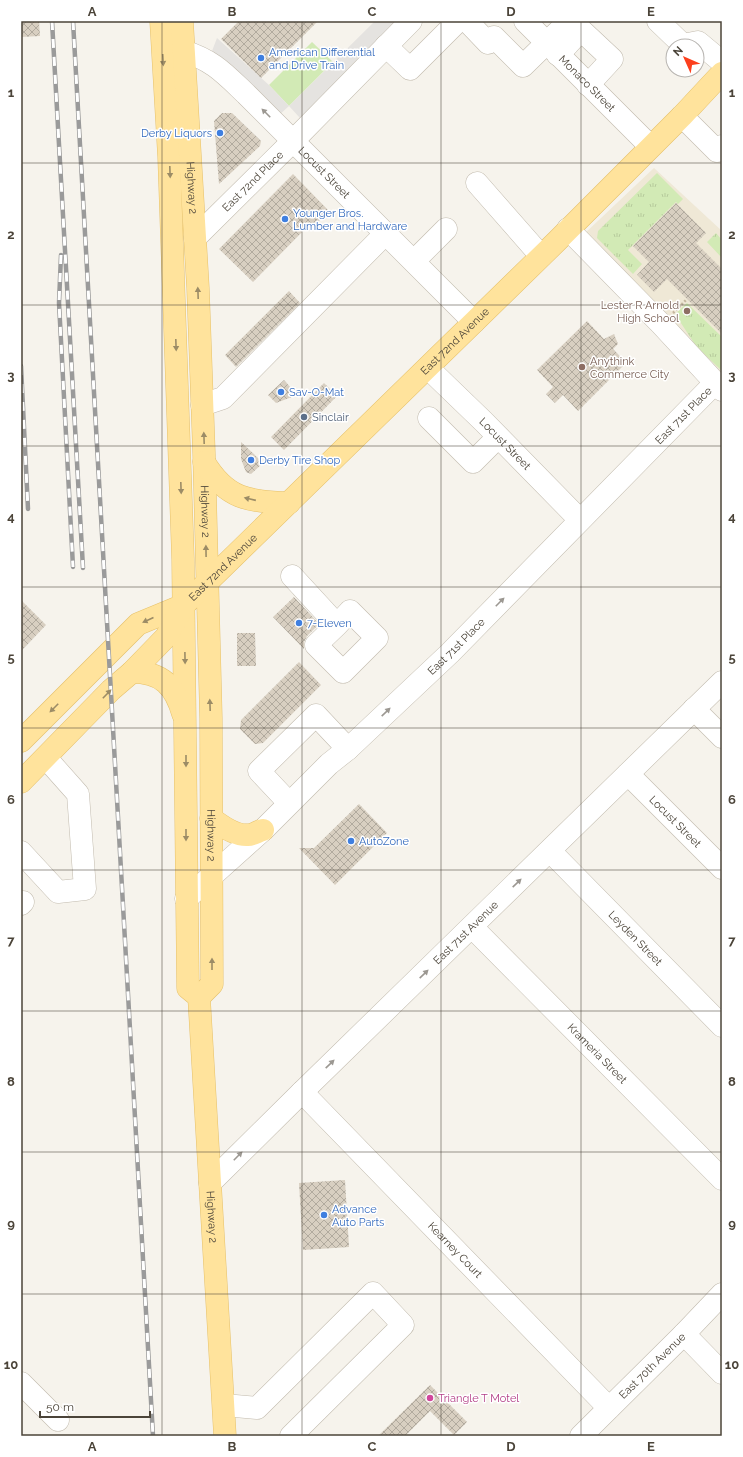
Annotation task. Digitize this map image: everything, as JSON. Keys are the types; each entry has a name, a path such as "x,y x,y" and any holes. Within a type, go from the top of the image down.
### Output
{"main road":[{"name":"Highway 2","path":"161,21 169,157 184,605 188,988 199,997 226,1436"},
{"name":"Highway 2","path":"182,21 195,238 202,406 211,718 212,984 199,997"},
{"name":"East 72nd Avenue","path":"21,782 111,690 132,672 166,637 184,605 428,368 650,146 682,116 721,74"},
{"path":"204,462 215,479 224,487 239,496 263,502 289,503"},
{"name":"East 72nd Avenue","path":"21,742 138,624 184,605"},
{"path":"132,672 148,673 160,678 168,685 173,690 179,701 186,726"},
{"path":"211,818 222,827 248,835 263,830"}],"street":[{"path":"386,46 410,70 458,21"},
{"path":"467,21 488,43 494,37 523,66 552,49 580,24 612,59 588,85"},
{"name":"Monaco Street","path":"525,21 650,146"},
{"path":"658,21 683,45 698,42 721,74"},
{"name":"East 72nd Place","path":"195,238 386,46 402,24"},
{"name":"Locust Street","path":"183,51 215,65 474,322"},
{"path":"682,116 717,151 722,146"},
{"path":"477,183 541,256"},
{"path":"414,261 446,229"},
{"path":"568,229 661,324 719,387"},
{"path":"202,406 223,398 386,233"},
{"name":"Locust Street","path":"428,368 580,520"},
{"name":"East 71st Place","path":"186,899 263,830 329,764 353,744 450,652 580,520 719,387"},
{"path":"429,418 473,462 498,437"},
{"path":"292,576 337,625"},
{"name":"East 71st Avenue","path":"210,1183 694,709 720,688"},
{"path":"694,709 722,737"},
{"path":"290,803 259,771 316,715 353,744"},
{"path":"21,852 58,892 85,889 78,794 46,758"},
{"name":"Locust Street","path":"628,774 722,868"},
{"name":"Leyden Street","path":"550,851 722,1026"},
{"name":"Krameria Street","path":"472,927 722,1179"},
{"name":"Kearney Court","path":"302,1092 609,1408"},
{"path":"224,1405 257,1408 373,1293 403,1325 291,1436"},
{"name":"East 70th Avenue","path":"581,1436 684,1334 722,1294"},
{"path":"684,1334 722,1373"},
{"path":"21,1383 58,1420"}],"shaded area":[{"path":"375,21 399,21 300,118 289,106"},
{"path":"217,38 269,85 289,106 278,116 212,51"},
{"name":"Lester R Arnold High School","path":"654,168 722,231 722,385 582,236"}],"green space":[{"path":"312,42 333,62 289,106 269,85"},
{"path":"657,173 683,199 678,204 676,202 628,250 642,264 633,274 597,238 598,231"},
{"path":"716,233 722,240 722,258 707,242"},
{"path":"687,303 722,337 722,371 696,346 675,314"}],"building":[{"path":"21,21 39,21 40,36 21,37"},
{"name":"American Differential and Drive Train","path":"239,21 318,21 261,78 221,39"},
{"path":"222,113 232,113 261,141 260,146 219,184 214,121"},
{"name":"Younger Bros. Lumber and Hardware","path":"293,174 329,211 309,231 306,228 253,282 219,249"},
{"name":"Lester R Arnold High School","path":"676,203 706,233 696,243 722,269 722,334 667,279 654,292 637,275 649,262 633,246"},
{"path":"289,291 300,303 236,367 225,355"},
{"name":"Anythink Commerce City","path":"587,321 604,339 614,334 618,344 613,349 626,363 578,411 563,395 555,403 546,394 553,387 537,370"},
{"name":"Sav-O-Mat","path":"284,380 297,395 276,403 268,395"},
{"name":"Sinclair","path":"324,383 337,396 284,450 271,437"},
{"name":"Derby Tire Shop","path":"241,442 263,463 251,474 246,472 241,459"},
{"name":"7-Eleven","path":"294,597 319,624 307,636 304,642 304,649 273,617"},
{"path":"21,600 46,625 21,651"},
{"path":"237,633 255,633 256,666 237,666"},
{"path":"299,662 321,685 263,743 255,744 240,729 241,720"},
{"name":"AutoZone","path":"359,804 387,833 335,885 299,848 314,848"},
{"name":"Advance Auto Parts","path":"345,1180 349,1247 303,1250 299,1183"},
{"name":"Triangle T Motel","path":"430,1385 467,1422 454,1435 430,1411 405,1436 378,1436"}],"railway":[{"path":"52,21 83,568"},
{"path":"73,21 153,1436"},
{"path":"61,255 59,303 73,567"},
{"path":"21,366 28,509"}],"place":[{"name":"American Differential and Drive Train","path":"261,58"},
{"name":"Derby Liquors","path":"220,133"},
{"name":"Younger Bros. Lumber and Hardware","path":"285,219"},
{"name":"Lester R Arnold High School","path":"687,311"},
{"name":"Anythink Commerce City","path":"582,367"},
{"name":"Sav-O-Mat","path":"281,392"},
{"name":"Sinclair","path":"304,417"},
{"name":"Derby Tire Shop","path":"251,460"},
{"name":"7-Eleven","path":"299,623"},
{"name":"AutoZone","path":"351,841"},
{"name":"Advance Auto Parts","path":"324,1215"},
{"name":"Triangle T Motel","path":"430,1398"}]}
